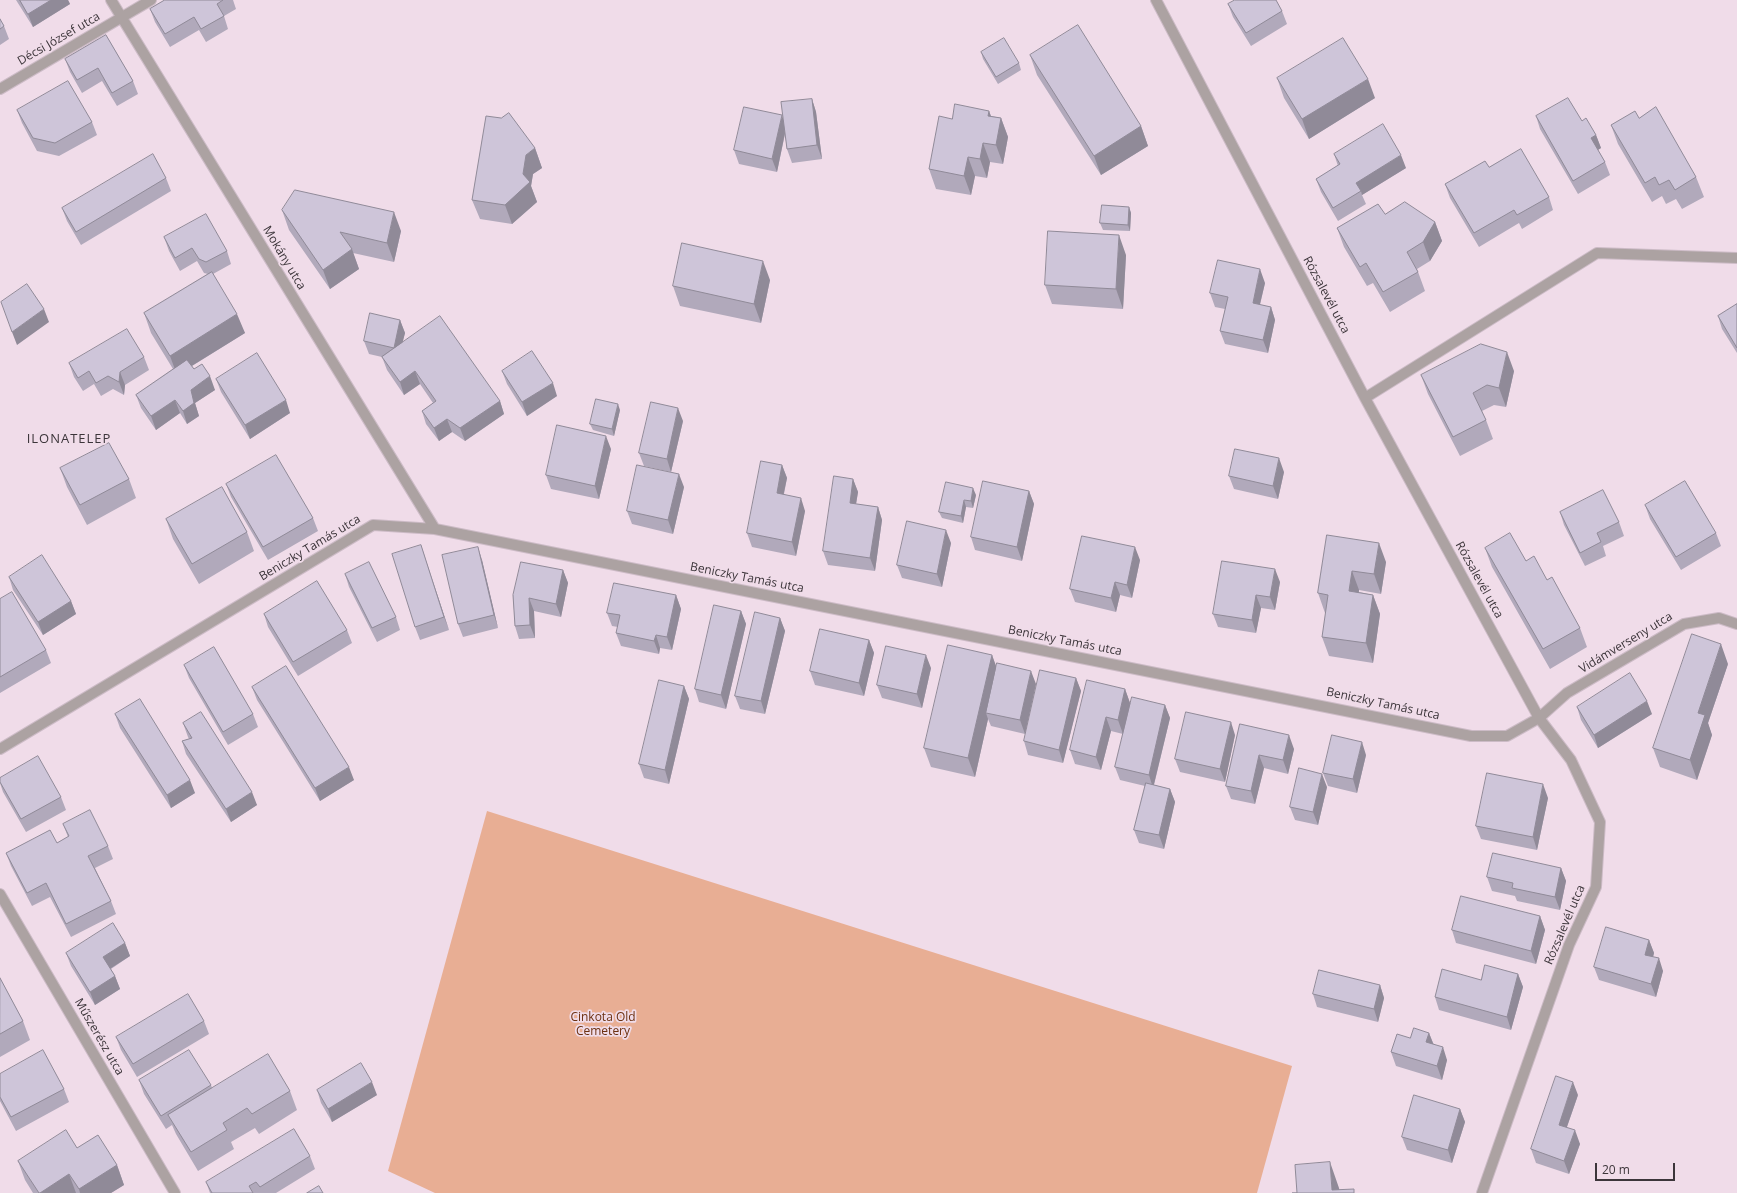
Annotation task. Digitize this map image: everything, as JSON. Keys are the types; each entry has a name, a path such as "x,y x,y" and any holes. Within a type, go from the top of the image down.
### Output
{"street":[{"name":"Mokány utca","path":"111,0 435,529"},
{"name":"Décsi József utca","path":"0,89 151,0"},
{"name":"Rózsalevél utca","path":"1156,0 1365,398 1539,718 1571,760 1600,822 1596,887 1569,945 1482,1193"},
{"path":"1365,398 1597,253 1737,258"},
{"name":"Beniczky Tamás utca","path":"0,749 373,525 435,529 1471,736 1507,736 1539,718"},
{"name":"Vidámverseny utca","path":"1539,718 1567,693 1684,624 1719,618 1737,624"},
{"name":"Műszerész utca","path":"0,894 175,1193"}],"green space":[{"name":"Cinkota Old Cemetery","path":"487,811 1292,1066 1257,1193 435,1193 388,1171"}],"building":[{"path":"20,0 51,0 28,14"},
{"path":"165,0 223,0 217,4 224,16 201,29 194,17 165,34 150,9"},
{"path":"1235,0 1276,0 1282,11 1246,33 1228,4"},
{"path":"0,19 4,26 0,29"},
{"path":"1078,25 1141,126 1094,156 1030,55"},
{"path":"106,35 133,81 112,93 98,68 77,80 65,59"},
{"path":"1004,38 1019,63 996,77 981,52"},
{"path":"1343,38 1368,79 1302,119 1277,78"},
{"path":"68,81 92,122 55,143 33,138 17,110"},
{"path":"1568,98 1582,121 1586,118 1596,135 1591,138 1605,162 1573,181 1536,116"},
{"path":"812,99 817,145 787,149 781,102"},
{"path":"955,104 989,111 988,116 1001,118 996,145 983,143 980,159 968,157 964,176 929,169 939,116 952,119"},
{"path":"744,107 782,115 772,159 734,150"},
{"path":"1656,107 1696,177 1675,190 1669,180 1659,185 1655,177 1645,183 1611,125 1635,111 1639,118"},
{"path":"509,113 535,148 526,155 523,174 530,182 505,205 472,200 486,116 501,118"},
{"path":"1383,124 1401,155 1356,183 1361,191 1333,208 1316,179 1340,164 1334,154"},
{"path":"1521,149 1549,197 1517,215 1514,210 1474,233 1445,184 1485,161 1489,167"},
{"path":"153,154 166,178 76,232 62,208"},
{"path":"295,190 394,212 387,243 340,232 352,249 323,270 282,210"},
{"path":"1405,202 1435,222 1423,242 1407,252 1418,272 1383,292 1366,263 1360,267 1337,228 1378,204 1385,214"},
{"path":"1102,205 1129,207 1128,225 1100,223"},
{"path":"206,214 227,251 206,262 199,259 192,248 175,258 164,237"},
{"path":"1048,231 1119,235 1116,289 1045,285"},
{"path":"682,243 763,261 754,304 673,286"},
{"path":"1218,260 1260,269 1253,303 1271,307 1263,340 1220,331 1228,297 1210,293"},
{"path":"212,272 237,314 170,356 144,313"},
{"path":"27,284 44,309 12,332 1,302"},
{"path":"1737,304 1737,348 1718,316"},
{"path":"370,313 400,320 394,348 364,341"},
{"path":"440,316 500,401 460,428 447,419 434,428 422,411 436,401 415,371 400,382 382,357"},
{"path":"127,329 144,357 120,372 119,382 108,376 96,383 89,371 78,378 69,363"},
{"path":"1481,344 1507,352 1499,388 1487,385 1473,393 1486,420 1453,437 1421,375"},
{"path":"532,351 553,383 522,402 502,371"},
{"path":"257,353 286,400 245,425 216,379"},
{"path":"187,360 194,369 202,364 210,376 191,390 194,403 183,411 175,400 151,416 136,395"},
{"path":"596,399 618,404 612,429 590,424"},
{"path":"651,402 678,408 667,459 639,453"},
{"path":"557,425 606,436 595,486 546,475"},
{"path":"109,443 129,479 80,505 60,468"},
{"path":"1235,449 1279,458 1273,486 1229,476"},
{"path":"276,455 313,518 263,547 226,484"},
{"path":"761,461 782,465 777,493 801,498 792,542 747,533"},
{"path":"637,465 679,474 668,520 627,511"},
{"path":"834,476 853,479 850,503 878,507 870,558 823,551"},
{"path":"983,481 1029,491 1017,547 971,537"},
{"path":"1685,481 1716,533 1676,557 1645,505"},
{"path":"946,482 973,488 971,501 964,500 961,516 939,512"},
{"path":"222,487 247,532 192,564 166,519"},
{"path":"1603,490 1619,522 1597,533 1601,542 1580,553 1560,512"},
{"path":"907,521 946,530 937,574 897,565"},
{"path":"1510,533 1526,561 1534,556 1547,580 1552,577 1580,628 1543,649 1485,548"},
{"path":"1327,535 1379,543 1374,574 1352,571 1349,591 1373,595 1366,643 1322,637 1328,595 1318,593"},
{"path":"1082,536 1135,547 1127,585 1115,582 1111,598 1070,589"},
{"path":"421,545 444,617 415,627 392,554"},
{"path":"478,547 494,615 458,624 442,555"},
{"path":"42,555 71,601 38,622 9,577"},
{"path":"1222,561 1275,569 1270,597 1256,595 1252,620 1213,614"},
{"path":"369,562 396,617 372,628 345,574"},
{"path":"521,562 563,570 556,604 529,598 530,625 515,626 513,595"},
{"path":"317,581 347,630 293,662 264,614"},
{"path":"614,583 676,595 667,637 656,635 654,641 616,633 620,615 607,613"},
{"path":"12,592 46,650 0,677 0,599"},
{"path":"714,605 741,611 721,695 695,689"},
{"path":"755,612 780,618 761,701 735,696"},
{"path":"820,629 869,640 859,683 810,671"},
{"path":"1692,634 1721,644 1698,713 1705,715 1690,760 1653,748"},
{"path":"948,645 992,655 968,758 924,748"},
{"path":"886,646 926,655 917,694 877,685"},
{"path":"214,647 253,714 223,732 184,665"},
{"path":"997,663 1031,671 1020,720 986,713"},
{"path":"286,666 349,767 315,788 252,687"},
{"path":"1040,670 1076,678 1059,750 1024,741"},
{"path":"1630,673 1647,701 1594,735 1577,707"},
{"path":"659,680 684,686 665,770 639,764"},
{"path":"1087,680 1125,689 1118,720 1106,717 1096,757 1070,750"},
{"path":"1132,697 1165,705 1149,775 1115,767"},
{"path":"140,699 190,780 167,795 115,714"},
{"path":"201,712 252,792 226,809 182,741 192,738 183,723"},
{"path":"1186,712 1231,722 1220,769 1175,759"},
{"path":"1240,724 1289,735 1283,760 1259,755 1251,791 1226,786"},
{"path":"1332,735 1362,742 1353,779 1323,773"},
{"path":"38,756 61,797 21,819 0,782 0,778"},
{"path":"1299,768 1322,774 1313,812 1290,807"},
{"path":"1487,773 1543,784 1533,837 1476,826"},
{"path":"1146,783 1170,789 1159,835 1134,830"},
{"path":"90,810 108,846 88,856 111,901 66,924 46,883 27,893 6,853 50,830 57,843 69,836 63,824"},
{"path":"1493,853 1561,868 1555,897 1512,888 1513,883 1487,877"},
{"path":"1461,896 1540,916 1531,951 1452,930"},
{"path":"113,923 125,943 103,957 115,976 90,992 66,953"},
{"path":"1606,927 1649,940 1645,955 1659,958 1651,984 1594,967"},
{"path":"1485,965 1518,974 1507,1017 1435,997 1442,969 1481,980"},
{"path":"1319,970 1380,985 1374,1009 1313,994"},
{"path":"0,978 23,1021 0,1034"},
{"path":"188,994 204,1021 133,1064 116,1037"},
{"path":"1414,1028 1429,1033 1426,1042 1443,1047 1437,1066 1391,1052 1397,1034 1410,1038"},
{"path":"43,1050 64,1089 11,1117 0,1097 0,1074"},
{"path":"189,1050 211,1085 161,1116 139,1080"},
{"path":"268,1054 290,1091 252,1114 247,1108 223,1123 227,1130 191,1152 168,1115"},
{"path":"361,1063 372,1082 328,1109 317,1090"},
{"path":"1556,1076 1573,1082 1559,1125 1575,1130 1564,1161 1531,1149"},
{"path":"1414,1095 1460,1109 1448,1150 1402,1137"},
{"path":"294,1129 310,1156 260,1187 256,1182 249,1186 253,1193 212,1193 206,1182"},
{"path":"66,1130 77,1148 98,1135 117,1165 79,1189 69,1174 39,1193 18,1161"},
{"path":"1330,1162 1332,1190 1354,1189 1354,1193 1297,1193 1295,1165"},
{"path":"319,1186 323,1193 307,1193"}],"district":[{"name":"ILONATELEP","path":"69,439"}]}
